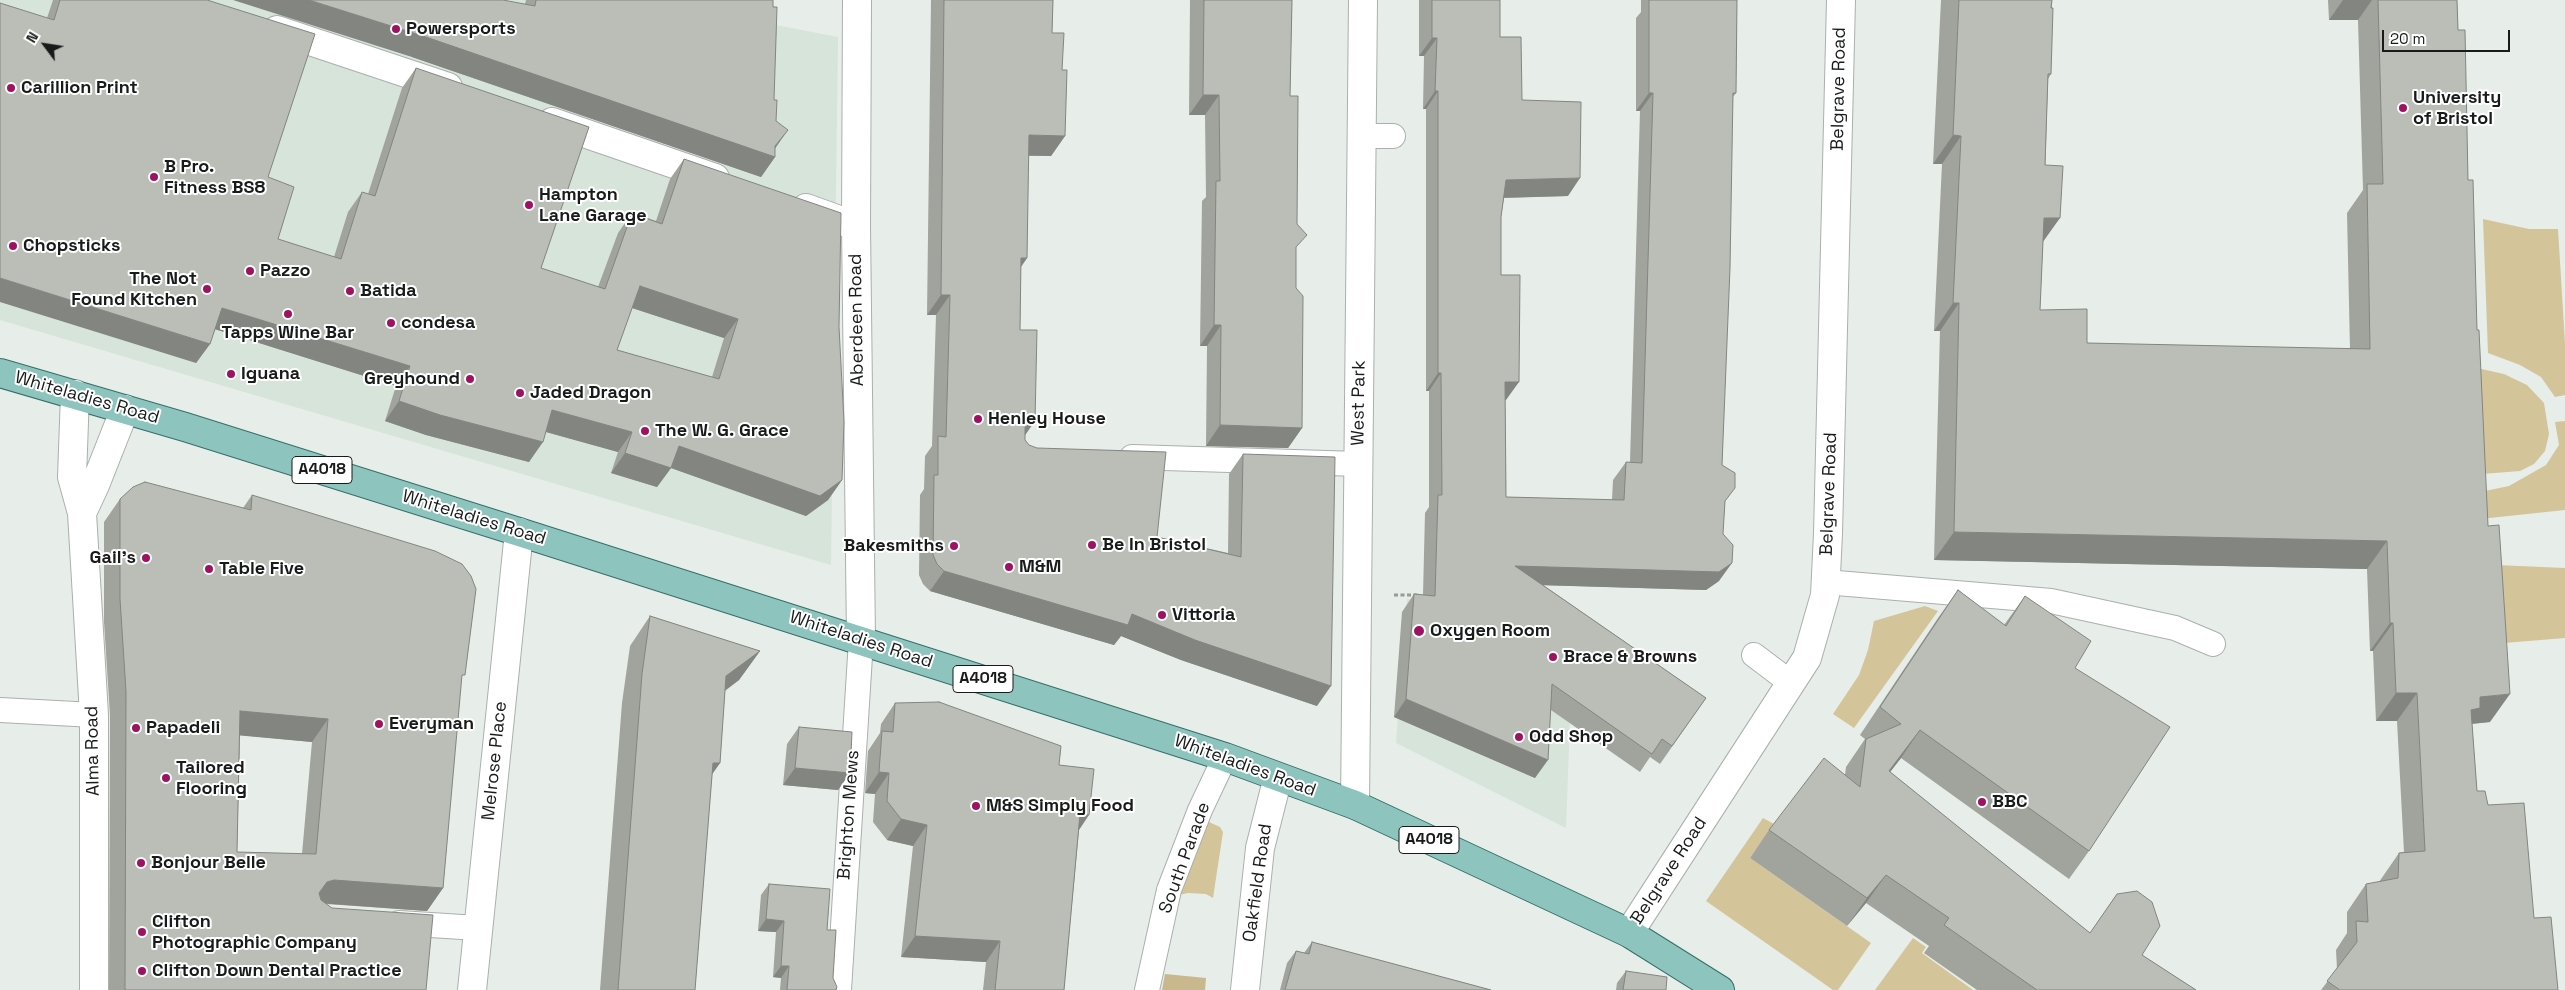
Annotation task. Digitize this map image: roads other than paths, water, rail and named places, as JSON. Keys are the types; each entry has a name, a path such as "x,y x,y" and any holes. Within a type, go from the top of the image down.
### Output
{"main road":[{"name":"Whiteladies Road","path":"0,373 125,409 519,532 1225,757 1356,805 1629,933 1717,989"}],"street":[{"name":"Aberdeen Road","path":"857,0 856,226 861,640"},
{"name":"West Park","path":"1356,805 1363,0"},
{"name":"Belgrave Road","path":"1629,933 1807,658 1825,595 1841,0"},
{"path":"255,23 469,94"},
{"path":"526,113 743,187"},
{"path":"781,200 856,226"},
{"name":"Alma Road","path":"75,394 72,477 82,512 94,715 94,990"},
{"path":"82,512 96,486 125,409"},
{"name":"Melrose Place","path":"472,990 519,532"},
{"name":"Oakfield Road","path":"1244,990 1260,848 1278,777"}],"lane":[{"path":"1362,136 1393,136"},
{"path":"1112,457 1359,464"},
{"path":"1825,582 2051,601 2175,628 2213,644"},
{"name":"Brighton Mews","path":"838,990 861,640"},
{"path":"1754,655 1791,682"},
{"path":"0,710 94,715"},
{"name":"South Parade","path":"1147,990 1166,932 1169,890 1200,810 1225,757"},
{"path":"374,921 478,928"}],"place":[{"name":"Powersports","path":"396,29"},
{"name":"Carillion Print","path":"11,88"},
{"name":"University of Bristol","path":"2403,108"},
{"name":"B Pro. Fitness BS8","path":"154,177"},
{"name":"Hampton Lane Garage","path":"529,205"},
{"name":"Chopsticks","path":"13,246"},
{"name":"Pazzo","path":"250,271"},
{"name":"The Not Found Kitchen","path":"207,289"},
{"name":"Batida","path":"350,291"},
{"name":"Tapps Wine Bar","path":"288,314"},
{"name":"condesa","path":"391,323"},
{"name":"Iguana","path":"231,374"},
{"name":"Greyhound","path":"470,379"},
{"name":"Jaded Dragon","path":"520,393"},
{"name":"Henley House","path":"978,419"},
{"name":"The W. G. Grace","path":"645,431"},
{"name":"Be In Bristol","path":"1092,545"},
{"name":"Bakesmiths","path":"954,546"},
{"name":"Gail's","path":"146,558"},
{"name":"M&M","path":"1009,567"},
{"name":"Table Five","path":"209,569"},
{"name":"Vittoria","path":"1162,615"},
{"name":"Oxygen Room","path":"1419,631"},
{"name":"Brace & Browns","path":"1553,657"},
{"name":"Everyman","path":"379,724"},
{"name":"Papadeli","path":"136,728"},
{"name":"Odd Shop","path":"1519,737"},
{"name":"Tailored Flooring","path":"166,778"},
{"name":"BBC","path":"1982,802"},
{"name":"M&S Simply Food","path":"976,806"},
{"name":"Bonjour Belle","path":"141,863"},
{"name":"Clifton Photographic Company","path":"142,932"},
{"name":"Clifton Down Dental Practice","path":"142,971"}]}
